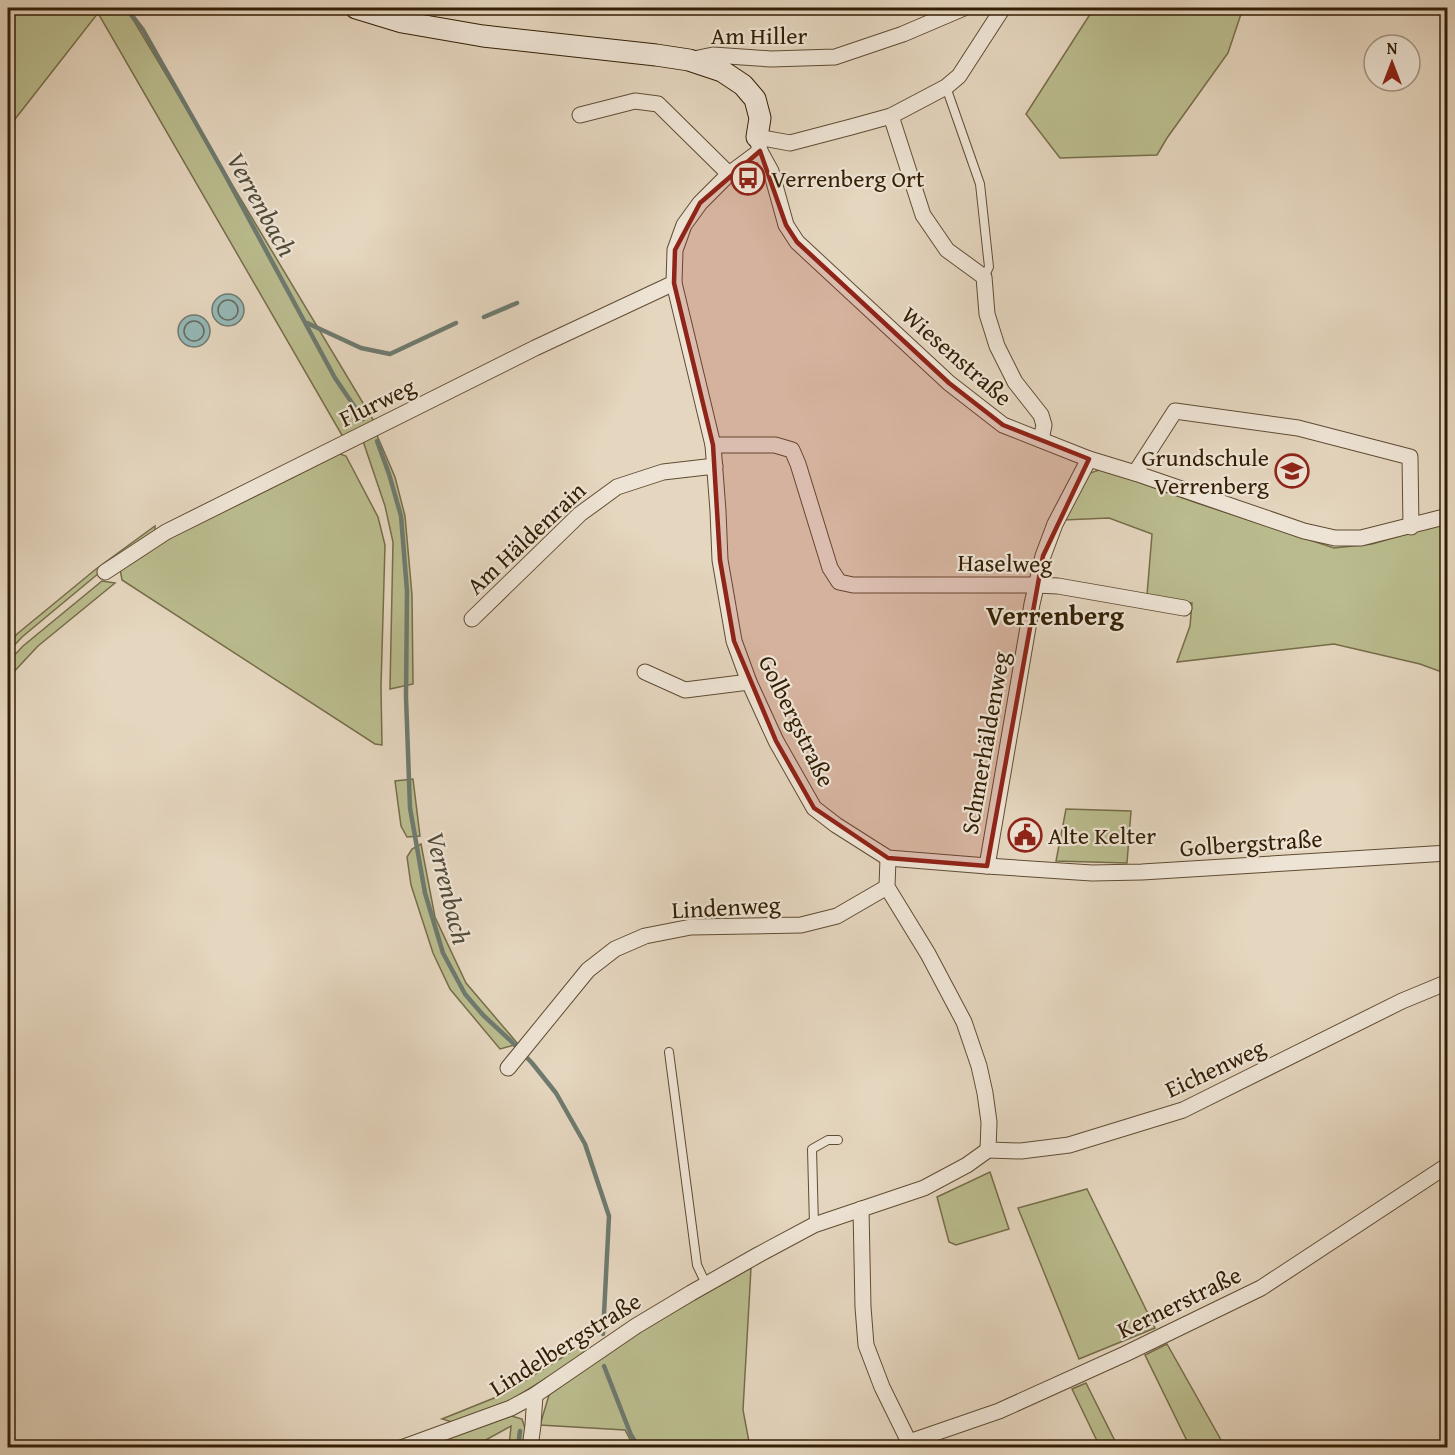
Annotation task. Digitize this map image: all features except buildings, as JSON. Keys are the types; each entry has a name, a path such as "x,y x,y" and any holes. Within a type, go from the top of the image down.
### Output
{"street":[{"path":"356,8 402,22 483,36 656,55 689,60 722,71 743,85 755,99 760,118 759,144 790,143 891,116 946,87 959,76 1003,8"},
{"name":"Am Hiller","path":"689,60 713,56 771,59 835,57 903,34 964,8"},
{"path":"580,115 635,101 658,104 729,174"},
{"path":"891,116 923,215 947,250 984,277 987,314 997,346 1015,382 1041,415 1044,425 1041,440"},
{"name":"Golbergstraße","path":"759,144 700,202 684,225 675,250 674,283 713,445 720,560 734,641 749,682 776,741 814,808 888,858 987,866 1092,873 1448,853"},
{"name":"Wiesenstraße","path":"759,144 771,171 786,225 797,242 949,383 1003,425 1089,459 1304,531 1335,538 1360,538 1448,516"},
{"name":"Flurweg","path":"105,572 165,532 535,348 674,283"},
{"path":"1135,473 1175,411 1298,428 1410,457 1411,526"},
{"name":"Haselweg","path":"713,445 775,445 792,450 830,568 839,582 853,585 1058,586 1184,608"},
{"name":"Schmerhäldenweg","path":"987,866 1043,556 1055,524 1089,459"},
{"name":"Am Häldenrain","path":"472,619 580,514 616,487 663,472 715,466"},
{"path":"645,672 685,690 749,682"},
{"path":"888,858 887,887 924,947 964,1022 979,1066 985,1093 989,1122 988,1150"},
{"name":"Lindenweg","path":"508,1068 588,970 615,950 645,936 691,927 801,925 837,916 887,887"},
{"name":"Eichenweg","path":"988,1150 1021,1151 1069,1145 1183,1110 1402,1001 1448,982"},
{"name":"Lindelbergstraße","path":"400,1448 511,1408 535,1395 636,1326 706,1284 814,1225 924,1188 967,1165 988,1150"},
{"name":"Kernerstraße","path":"861,1209 866,1345 882,1387 910,1445 999,1411 1261,1288 1448,1165"},
{"path":"530,1448 535,1395"}],"lane":[{"path":"946,87 980,184 989,267 984,277"},
{"path":"669,1052 697,1265 706,1284"},
{"path":"814,1225 812,1149 828,1140 838,1140"}],"highlighted area":[{"path":"760,151 786,225 797,242 949,383 1003,425 1089,459 1043,556 987,866 888,858 814,808 776,741 734,641 720,560 713,445 674,283 675,250 700,203"}],"green space":[{"path":"8,8 125,8 128,11 375,423 343,437 98,13 8,128"},
{"path":"1094,8 1243,8 1228,53 1157,155 1060,158 1026,114"},
{"path":"376,433 395,477 405,516 412,595 413,684 390,689 393,542 385,506 363,441"},
{"path":"334,452 346,456 378,517 385,545 381,687 382,745 375,744 122,580 120,569 163,538"},
{"path":"1102,469 1334,548 1372,544 1447,522 1447,674 1420,664 1334,644 1177,662 1190,626 1192,603 1147,595 1152,534 1109,518 1064,520 1087,474"},
{"path":"155,526 155,535 105,568 22,637 8,652 8,645 17,634 96,569"},
{"path":"102,581 115,583 38,646 8,678 8,662 23,646"},
{"path":"413,779 420,836 407,837 401,826 395,781"},
{"path":"1066,809 1131,811 1127,863 1056,861"},
{"path":"421,844 435,917 466,983 518,1044 500,1049 450,989 433,953 411,885 407,857 412,849"},
{"path":"990,1172 1009,1229 956,1245 949,1242 937,1197"},
{"path":"1087,1189 1155,1328 1079,1359 1018,1208"},
{"path":"751,1268 743,1410 750,1447 634,1447 625,1430 540,1425 549,1395 632,1335"},
{"path":"585,1343 582,1356 508,1402 452,1422 442,1419 504,1394"},
{"path":"1167,1344 1225,1447 1190,1447 1145,1355"},
{"path":"1086,1383 1118,1447 1100,1447 1072,1389"},
{"path":"508,1415 522,1419 526,1431 524,1447 509,1447 511,1426 473,1447 415,1448"}],"water":[{"path":"228,294 239,299 244,310 239,321 228,326 217,321 212,310 217,299"},
{"path":"194,315 205,320 210,331 205,342 194,347 183,342 178,331 183,320"}],"waterway":[{"name":"Verrenbach","path":"126,8 143,30 223,171 335,378 363,419"},
{"path":"484,317 517,303"},
{"path":"307,323 361,348 390,354 456,323"},
{"name":"Verrenbach","path":"377,441 401,516 407,591 406,697 410,808 425,893 443,953 465,994 532,1063 556,1093 585,1144 609,1216 603,1334"},
{"path":"604,1366 631,1435 639,1448"},
{"name":"Verrenbach","path":"518,1448 520,1431"}],"place":[{"name":"Verrenberg Ort","path":"748,178"},
{"name":"Grundschule Verrenberg","path":"1292,471"},
{"name":"Alte Kelter","path":"1025,835"}],"district":[{"name":"Verrenberg","path":"1055,615"}]}
